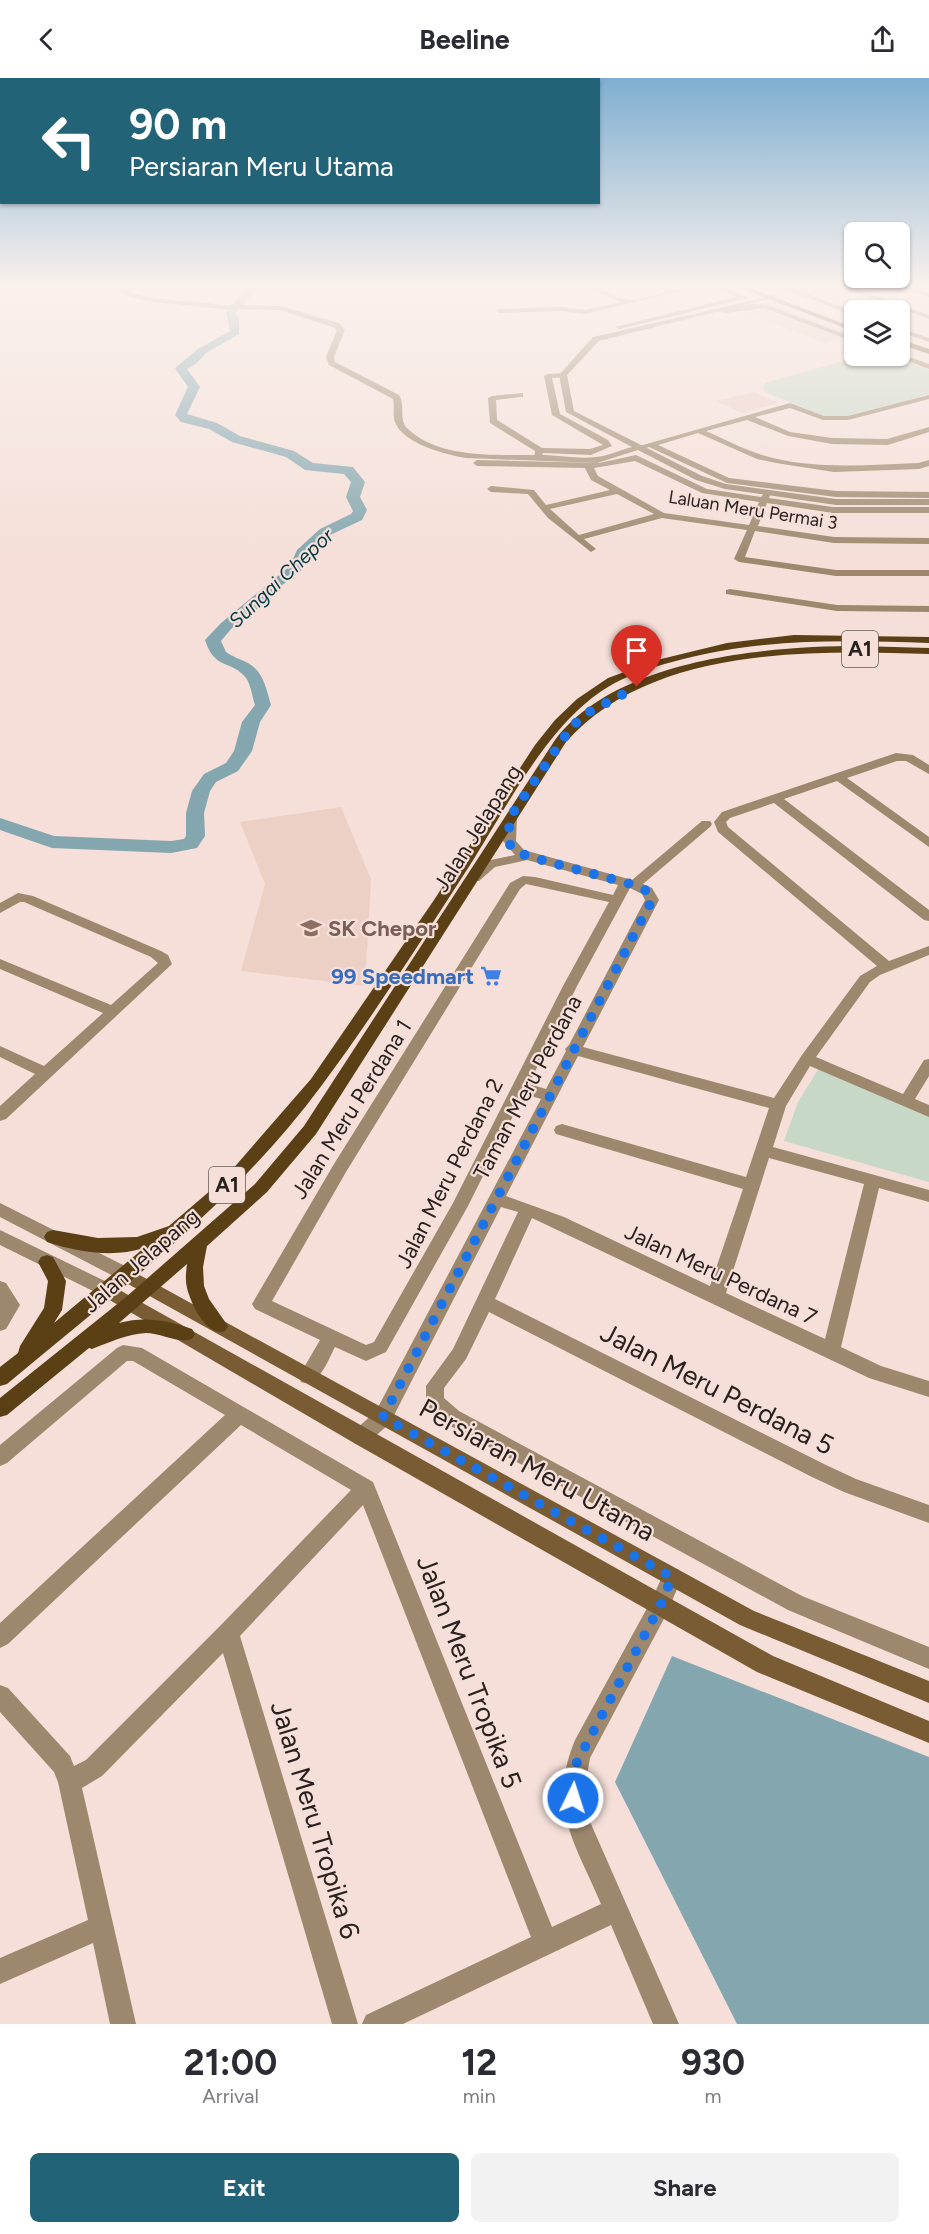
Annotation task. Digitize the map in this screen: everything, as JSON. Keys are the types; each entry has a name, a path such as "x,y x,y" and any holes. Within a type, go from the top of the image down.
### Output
{"main road":[{"name":"Jalan Jelapang","path":"0,1378 107,1290 231,1182 316,1083 540,747 557,723 576,705 598,688 621,677 676,657 731,644 819,636 929,640"},
{"name":"Jalan Jelapang","path":"0,1409 132,1302 261,1188 310,1130 566,733 589,712 648,681 688,668 743,655 844,648 929,651"},
{"path":"792,650 929,659"},
{"path":"53,1238 107,1248 130,1246 152,1239 187,1221"},
{"path":"200,1240 193,1268 195,1291 206,1312 219,1326"},
{"path":"18,1364 53,1310 57,1281 47,1262"},
{"name":"Persiaran Meru Utama","path":"125,1274 765,1627 929,1692"},
{"path":"107,1290 132,1302 361,1437 765,1664 929,1732"},
{"path":"72,1351 123,1328 165,1326 186,1334"}],"street":[{"path":"362,379 396,397 400,425 404,432 458,454 591,452 608,446 605,442 556,415 549,379"},
{"path":"564,379 570,412 710,483 834,510 929,510"},
{"path":"520,395 492,398 493,421 538,454 610,465 636,458 705,491 766,497 929,502"},
{"path":"477,463 593,463 640,447 790,405 823,417 848,418 929,397"},
{"path":"747,417 788,434 832,441 888,442 929,429"},
{"path":"699,431 760,457 834,469 919,466 929,463"},
{"path":"652,445 726,480 836,498 929,495"},
{"name":"Laluan Meru Permai 3","path":"593,463 594,478 662,515 834,540 929,541"},
{"path":"834,469 836,498"},
{"path":"491,489 531,492 544,508 591,549"},
{"path":"544,508 618,491"},
{"path":"766,497 738,559 836,573 929,573"},
{"path":"577,538 662,515"},
{"path":"730,592 837,608 929,609"},
{"path":"887,967 722,830 720,822 726,815 900,756 914,760 929,770"},
{"path":"839,777 929,843"},
{"path":"775,798 929,917"},
{"path":"510,817 508,842 514,850 527,856 630,884"},
{"name":"Jalan Meru Perdana 2","path":"261,1304 366,1353 380,1347 460,1206 616,900 630,884 706,824"},
{"path":"474,878 491,864 527,856"},
{"name":"Jalan Meru Perdana 1","path":"261,1304 340,1168 515,886 523,880 535,880 616,900"},
{"name":"Taman Meru Perdana","path":"383,1417 550,1096 572,1049 652,900 647,891 630,884"},
{"path":"0,1115 165,964 163,958 28,899 18,897 5,905"},
{"path":"716,1296 778,1105 807,1059 865,979 887,967 929,950"},
{"path":"0,964 112,1011"},
{"path":"572,1049 778,1105"},
{"path":"0,1051 45,1073"},
{"path":"807,1059 929,1111"},
{"path":"906,1101 929,1064"},
{"path":"519,1087 550,1096"},
{"path":"562,1130 751,1185"},
{"path":"763,1150 929,1196"},
{"path":"831,1351 873,1180"},
{"name":"Jalan Meru Perdana 7","path":"495,1200 528,1209 876,1372 929,1389"},
{"name":"Persiaran Meru Utama","path":"0,1209 125,1274"},
{"path":"528,1209 460,1354 435,1386 435,1401 452,1417 795,1603 929,1658"},
{"path":"0,1237 107,1290"},
{"path":"0,1288 11,1305 0,1324"},
{"name":"Jalan Meru Perdana 5","path":"485,1302 819,1471 851,1486 929,1514"},
{"path":"308,1376 331,1338"},
{"path":"0,1457 123,1353 136,1353 366,1488 228,1633 94,1768 69,1782"},
{"path":"0,1637 240,1414"},
{"path":"361,1437 383,1417"},
{"name":"Jalan Meru Tropika 5","path":"366,1488 546,1943"},
{"path":"666,2024 575,1812 572,1786 583,1748 660,1606 672,1577"},
{"name":"Jalan Meru Tropika 6","path":"228,1633 345,2024"},
{"path":"0,1696 62,1764 69,1782 123,2024"},
{"path":"375,2024 616,1909"},
{"path":"0,1971 101,1927"}],"shaded area":[{"path":"755,392 779,403 743,413 716,401"},
{"name":"SK Chepor","path":"341,807 371,879 365,986 241,971 265,884 240,822"}],"green space":[{"path":"780,379 929,379 929,394 855,416 827,417 767,393 763,389 765,383"},
{"path":"821,1065 929,1114 929,1182 784,1141 798,1102"}],"water":[{"path":"672,1656 929,1757 929,2024 737,2024 615,1782"}],"waterway":[{"name":"Sungai Chepor","path":"0,824 52,842 171,847 190,844 196,836 195,813 201,791 210,778 232,767 243,751 251,722 263,705 254,677 243,667 220,655 213,640 226,626 255,604 269,588 296,568 302,553 325,532 357,517 360,510 354,503 353,497 358,482 348,470 310,467 290,454 236,439 213,426 185,419 181,415 194,387 188,379"}],"place":[{"name":"SK Chepor","path":"311,928"},
{"name":"99 Speedmart","path":"491,976"}],"route":[{"path":"573,1798 574,1773 583,1748 660,1606 672,1577 383,1417 550,1096 572,1049 652,900 647,891 634,885 527,856 514,850 508,842 510,817 572,726 589,712 637,687"}]}
